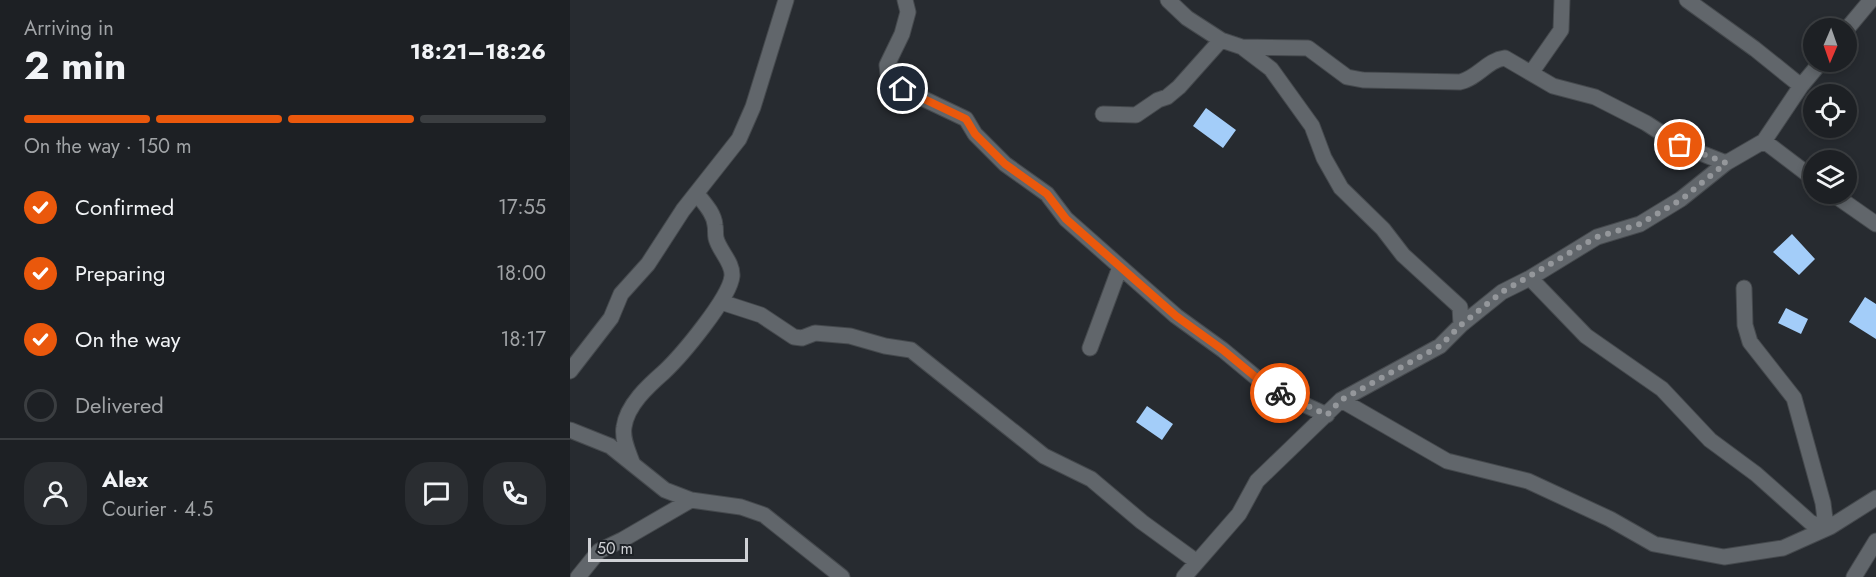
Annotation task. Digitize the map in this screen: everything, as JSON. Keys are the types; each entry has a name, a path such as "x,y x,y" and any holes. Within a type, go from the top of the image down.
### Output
{"street":[{"path":"570,371 611,318 621,294 648,264 739,139 753,106 786,0"},
{"path":"905,0 908,12 902,34 887,65 888,74 893,80 903,89 966,119 975,134 1005,164 1047,194 1066,219 1120,267 1176,316 1223,350 1270,389 1327,415"},
{"path":"1168,0 1187,18 1221,40 1242,47 1308,48 1347,77 1363,80 1460,82 1474,76 1497,59 1505,58 1553,86 1595,97 1646,123 1680,145 1726,163"},
{"path":"1531,73 1561,30 1562,0"},
{"path":"1687,0 1755,49 1801,86"},
{"path":"1856,18 1871,0"},
{"path":"1102,114 1136,115 1158,100 1167,97 1179,87 1221,40"},
{"path":"1242,47 1271,69 1312,126 1324,158 1341,188 1383,229 1403,255 1460,307 1477,312"},
{"path":"1184,577 1239,514 1257,481 1341,400 1440,346 1461,325 1502,292 1530,278 1597,237 1640,224 1682,199 1726,163 1764,141 1813,72"},
{"path":"1764,141 1803,171"},
{"path":"632,462 624,435 628,414 721,302 732,276 731,267 717,241 715,223 708,207 697,194"},
{"path":"1847,204 1876,224"},
{"path":"1090,348 1120,267"},
{"path":"1530,278 1586,336 1662,389 1710,440 1756,474 1809,522 1818,526 1828,523"},
{"path":"1744,288 1745,325 1750,342 1794,398 1828,523"},
{"path":"721,302 761,315 794,337 802,338 815,333 850,336 885,346 911,350 1044,456 1091,479 1142,522 1197,562"},
{"path":"1460,307 1461,325"},
{"path":"1341,400 1448,461 1528,481 1610,519 1654,544 1724,557 1783,548 1876,498"},
{"path":"570,430 610,446 665,490 691,500 741,507 764,515 842,577"},
{"path":"578,577 582,569 599,551 691,500"},
{"path":"1854,577 1876,541"}],"building":[{"path":"1206,108 1236,130 1223,148 1193,126"},
{"path":"1792,234 1815,259 1799,275 1773,252"},
{"path":"1865,297 1876,304 1876,339 1849,322"},
{"path":"1786,308 1808,319 1801,334 1778,323"},
{"path":"1147,406 1173,424 1162,440 1136,422"}],"way so far":[{"path":"1280,393 1327,415 1341,400 1440,346 1461,325 1502,292 1530,278 1597,237 1640,224 1682,199 1726,163 1680,145"}],"route":[{"path":"903,89 966,119 975,134 1005,164 1047,194 1066,219 1176,316 1223,350 1270,389 1280,393"}]}
